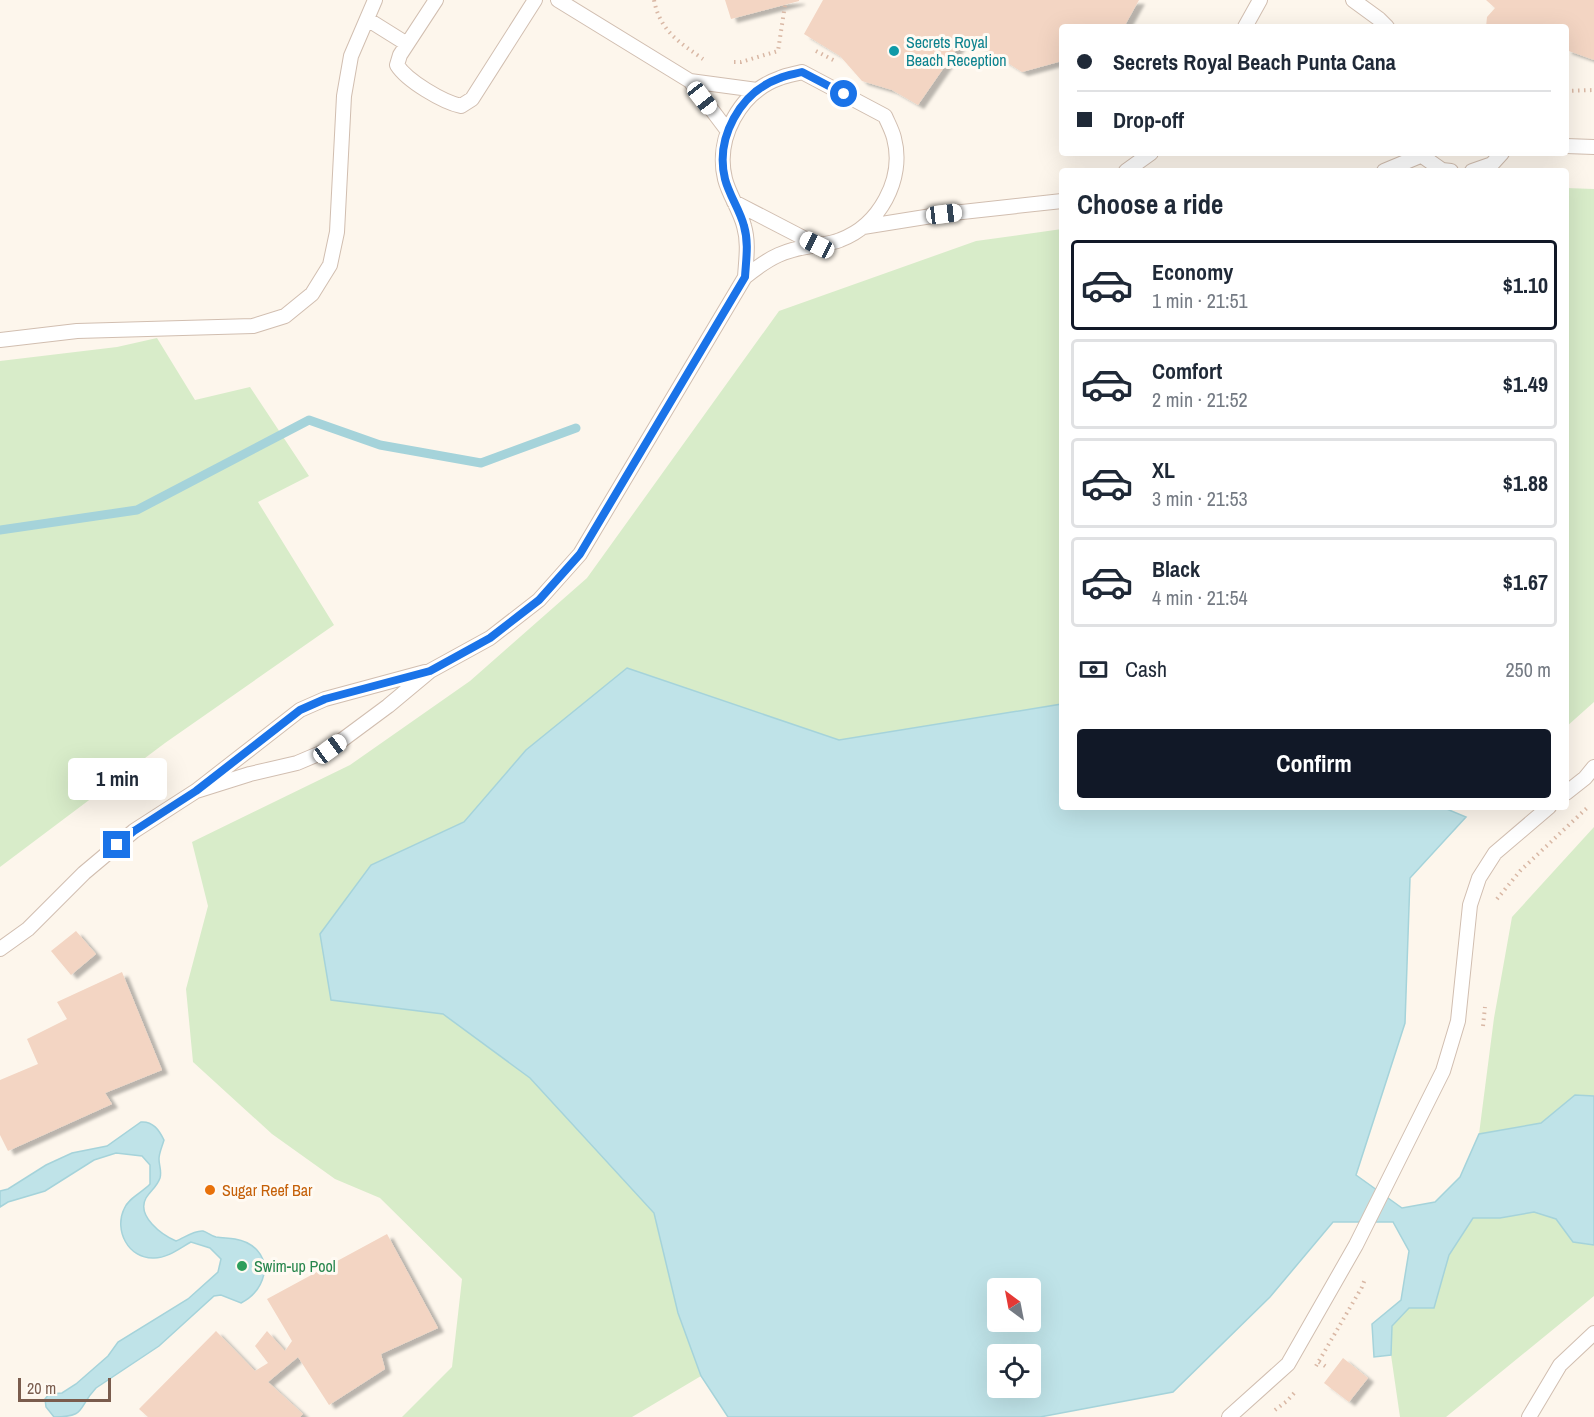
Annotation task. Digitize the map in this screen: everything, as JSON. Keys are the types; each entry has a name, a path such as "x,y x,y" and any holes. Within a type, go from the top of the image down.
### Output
{"lane":[{"path":"0,340 77,331 253,326 285,316 312,294 330,265 337,232 344,96 351,56 375,0"},
{"path":"436,0 407,44 397,65 402,73 450,104 461,106 472,99 535,0"},
{"path":"558,0 690,81 728,130"},
{"path":"1247,24 1260,0"},
{"path":"1353,0 1384,24"},
{"path":"366,19 407,44"},
{"path":"196,791 250,774 297,763 330,749 430,671 490,638 539,600 580,554 745,277 765,261 789,250 841,240 863,227 880,210 892,188 896,164 894,139 885,116 802,72 778,78 757,90 739,108 728,130 723,154 725,179 744,226 747,248 745,277"},
{"path":"690,81 757,90"},
{"path":"1569,146 1594,147"},
{"path":"1130,168 1147,156"},
{"path":"1391,168 1417,156"},
{"path":"1421,156 1439,168"},
{"path":"1481,168 1492,164 1499,156"},
{"path":"863,227 944,214 1059,201"},
{"path":"734,202 817,245"},
{"path":"0,949 28,929 84,873 134,831 196,791 300,710 325,699 430,671"},
{"path":"1569,791 1594,767"},
{"path":"1229,1417 1288,1364 1356,1245 1443,1071 1458,1021 1470,905 1479,878 1495,854 1546,810"},
{"path":"1529,1417 1560,1365 1594,1333"}],"path":[{"path":"654,0 656,14 673,38 706,61"},
{"path":"729,62 741,62 778,51 785,4"},
{"path":"1569,91 1594,90"},
{"path":"1493,904 1520,871 1594,801"},
{"path":"1481,1031 1485,1020 1485,998"}],"green space":[{"path":"1569,188 1594,189 1594,702 1569,724"},
{"path":"1059,229 1059,704 839,740 627,668 526,750 464,822 371,865 331,1000 443,1014 530,1078 654,1213 678,1313 701,1376 632,1417 402,1417 452,1367 462,1279 380,1198 335,1179 272,1134 193,1062 186,989 208,906 192,842 350,765 470,681 587,578 779,311 976,241"},
{"path":"157,338 195,400 250,387 309,476 258,502 334,625 165,743 0,867 0,361 117,347"},
{"path":"1594,827 1594,1096 1575,1095 1541,1123 1479,1134 1494,1018 1512,917"},
{"path":"1534,1212 1556,1219 1573,1242 1594,1245 1594,1296 1446,1417 1400,1417 1391,1355 1392,1326 1409,1308 1434,1308 1449,1255 1473,1218 1500,1218"}],"water":[{"path":"627,668 839,740 1059,704 1059,810 1449,810 1466,817 1410,878 1405,1023 1356,1175 1402,1208 1435,1202 1460,1177 1479,1134 1541,1123 1575,1095 1594,1096 1594,1245 1573,1242 1556,1219 1534,1212 1500,1218 1473,1218 1449,1255 1434,1308 1409,1308 1392,1326 1391,1355 1374,1357 1372,1324 1401,1300 1409,1251 1393,1222 1333,1222 1270,1297 1173,1392 1040,1417 728,1417 701,1376 678,1313 654,1213 530,1078 443,1014 331,1000 320,934 371,865 464,822 526,750"},
{"name":"Swim-up Pool","path":"141,1122 155,1127 164,1140 159,1157 160,1178 146,1198 144,1205 147,1218 158,1230 176,1241 203,1231 216,1237 248,1243 261,1255 264,1267 263,1279 256,1291 241,1303 221,1295 214,1296 159,1346 96,1388 77,1413 54,1417 46,1407 45,1399 49,1394 62,1393 76,1384 108,1356 118,1342 188,1299 218,1272 221,1259 210,1248 191,1242 169,1255 154,1258 137,1254 126,1242 121,1226 124,1209 150,1184 150,1165 142,1156 116,1153 94,1160 45,1191 8,1202 0,1207 0,1191 8,1189 46,1165 72,1153 107,1146"}],"building":[{"path":"725,0 799,0 799,1 731,19"},
{"name":"Secrets Royal Beach Reception","path":"823,0 1139,0 1126,24 1059,24 1059,62 1022,72 981,46 963,40 918,105 892,90 862,81 840,56 804,34"},
{"path":"1486,0 1594,0 1594,60 1569,51 1569,24 1486,24 1487,17 1495,8"},
{"path":"76,931 96,954 71,975 51,951"},
{"path":"122,972 162,1070 105,1093 112,1104 8,1151 0,1135 0,1080 38,1064 27,1039 67,1019 57,1002"},
{"path":"387,1234 438,1328 381,1354 385,1369 329,1405 298,1357 268,1382 303,1414 300,1417 148,1417 139,1409 216,1331 255,1371 268,1363 255,1346 267,1331 285,1351 292,1341 267,1299"},
{"path":"1343,1358 1368,1378 1349,1402 1324,1383"}],"waterway":[{"path":"0,530 137,510 309,420 380,445 481,463 576,428"}],"place":[{"name":"Secrets Royal Beach Reception","path":"894,51"},
{"name":"Sugar Reef Bar","path":"210,1190"},
{"name":"Swim-up Pool","path":"242,1266"}],"route":[{"path":"117,845 134,831 196,791 300,710 325,699 430,671 490,638 539,600 580,554 745,277 747,248 744,226 725,179 723,154 728,130 739,108 757,90 778,78 802,72 844,94"}]}
